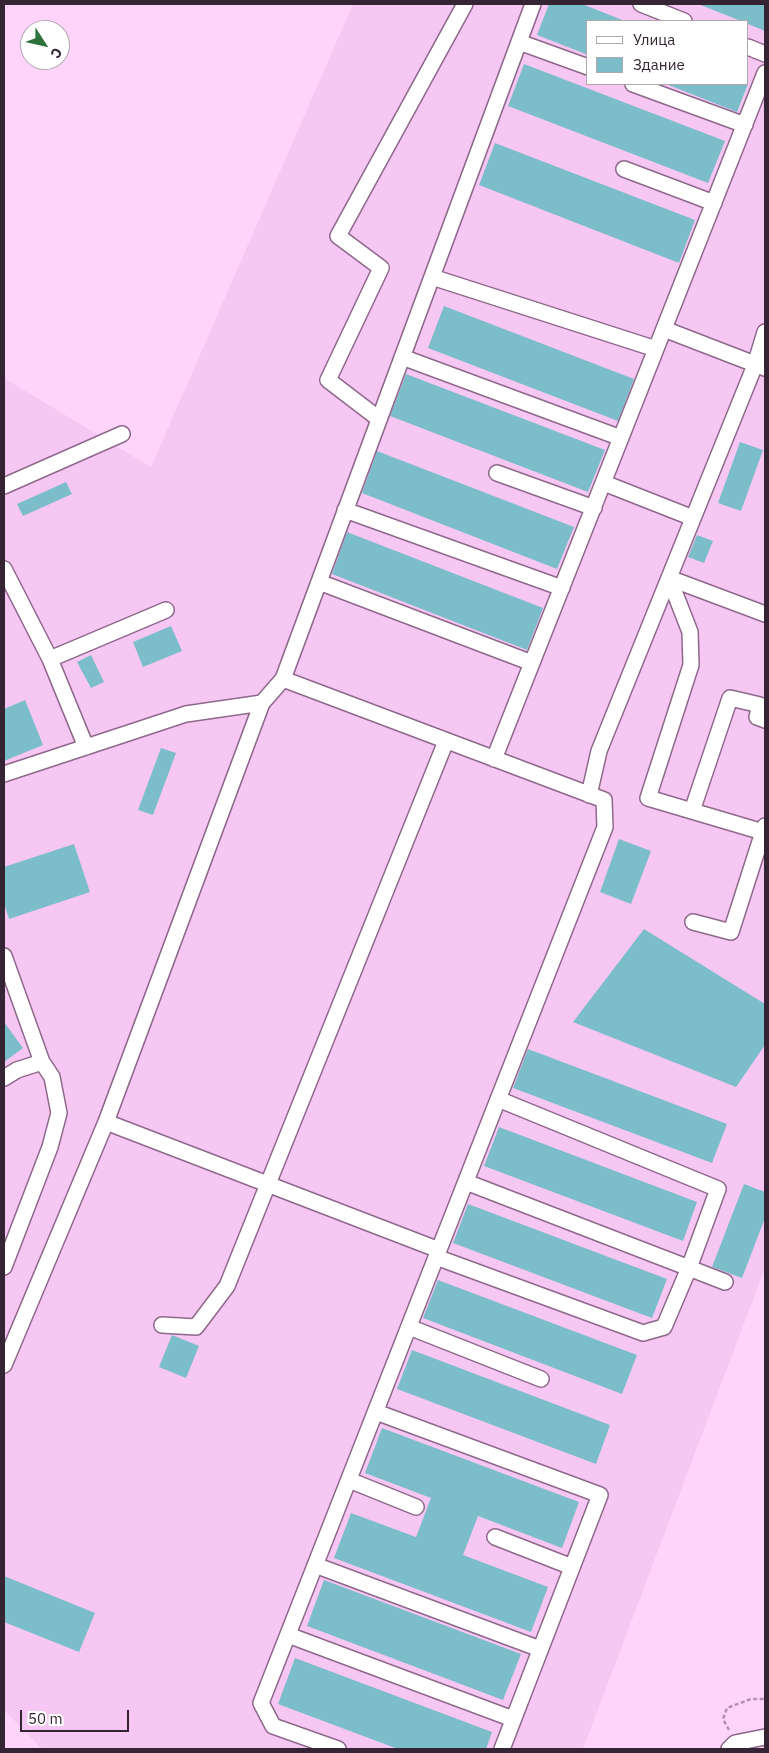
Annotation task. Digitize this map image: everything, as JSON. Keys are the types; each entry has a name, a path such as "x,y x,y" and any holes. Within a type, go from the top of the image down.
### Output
{"street":[{"path":"379,419 328,380 381,268 338,236 465,4"},
{"path":"4,1366 106,1122 262,703 283,679 533,4"},
{"path":"641,4 681,20"},
{"path":"519,42 586,66"},
{"path":"749,47 765,54"},
{"path":"494,759 765,73"},
{"path":"636,85 745,125"},
{"path":"624,169 714,203"},
{"path":"432,277 656,349"},
{"path":"664,329 760,367"},
{"path":"589,795 599,751 693,518 760,367 765,332"},
{"path":"402,357 621,438"},
{"path":"4,486 122,434"},
{"path":"497,473 594,508"},
{"path":"604,482 693,518"},
{"path":"345,510 562,588"},
{"path":"4,569 50,660 86,747"},
{"path":"669,578 765,614"},
{"path":"669,578 690,632 691,665 648,798 764,829 731,932 693,922"},
{"path":"319,582 532,663"},
{"path":"50,660 166,610"},
{"path":"283,679 604,800 605,827 261,1703 273,1726 338,1749"},
{"path":"692,811 730,698 760,705 757,717 765,720"},
{"path":"4,774 186,714 262,703"},
{"path":"162,1325 196,1327 227,1286 446,741"},
{"path":"4,956 42,1062 52,1077 59,1113 50,1147 4,1267"},
{"path":"4,1078 16,1070 42,1062"},
{"path":"106,1122 268,1184 437,1254 643,1333 664,1327 689,1268 718,1189 498,1099"},
{"path":"466,1182 725,1282"},
{"path":"408,1327 541,1379"},
{"path":"376,1412 600,1495 502,1749"},
{"path":"349,1480 416,1507"},
{"path":"495,1537 572,1568"},
{"path":"315,1565 540,1649"},
{"path":"288,1635 513,1719"},
{"path":"732,1746 765,1737"}],"path":[{"path":"732,1746 723,1719 728,1708 750,1699 765,1699"}],"shaded area":[{"path":"353,4 765,4 765,1268 583,1749 42,1749 4,1710 4,378 151,467"}],"building":[{"path":"549,4 582,4 622,20 586,20 586,54 537,35"},
{"path":"698,4 765,4 765,31 749,24 749,20 738,20"},
{"path":"524,64 725,141 708,183 508,106"},
{"path":"669,85 748,85 737,112"},
{"path":"495,143 695,220 679,263 479,185"},
{"path":"444,306 634,379 618,421 428,348"},
{"path":"406,374 605,450 588,492 390,416"},
{"path":"740,442 763,450 741,511 718,503"},
{"path":"377,451 574,527 557,569 362,493"},
{"path":"66,482 72,494 23,516 17,504"},
{"path":"347,532 543,608 527,650 332,574"},
{"path":"697,535 713,541 704,563 688,557"},
{"path":"171,626 182,651 143,667 133,642"},
{"path":"91,655 104,682 91,688 77,662"},
{"path":"25,700 43,745 4,761 4,709"},
{"path":"161,748 176,753 153,815 138,810"},
{"path":"619,839 651,851 631,904 600,892"},
{"path":"74,844 90,892 9,919 4,903 4,867"},
{"path":"644,929 765,1004 765,1045 736,1087 573,1022"},
{"path":"4,1022 23,1048 4,1062"},
{"path":"528,1049 727,1124 712,1163 513,1088"},
{"path":"499,1127 697,1202 683,1241 484,1166"},
{"path":"744,1184 765,1192 765,1218 742,1278 712,1267"},
{"path":"468,1204 667,1279 652,1318 453,1243"},
{"path":"438,1280 637,1355 622,1394 423,1318"},
{"path":"172,1335 199,1346 186,1378 159,1367"},
{"path":"412,1350 610,1425 596,1464 397,1389"},
{"path":"382,1428 579,1502 562,1548 478,1516 463,1555 548,1587 531,1632 334,1558 351,1513 416,1537 431,1498 365,1473"},
{"path":"4,1576 95,1613 79,1652 4,1622"},
{"path":"324,1580 521,1654 503,1700 307,1626"},
{"path":"295,1658 492,1732 486,1749 398,1749 278,1704"}]}
